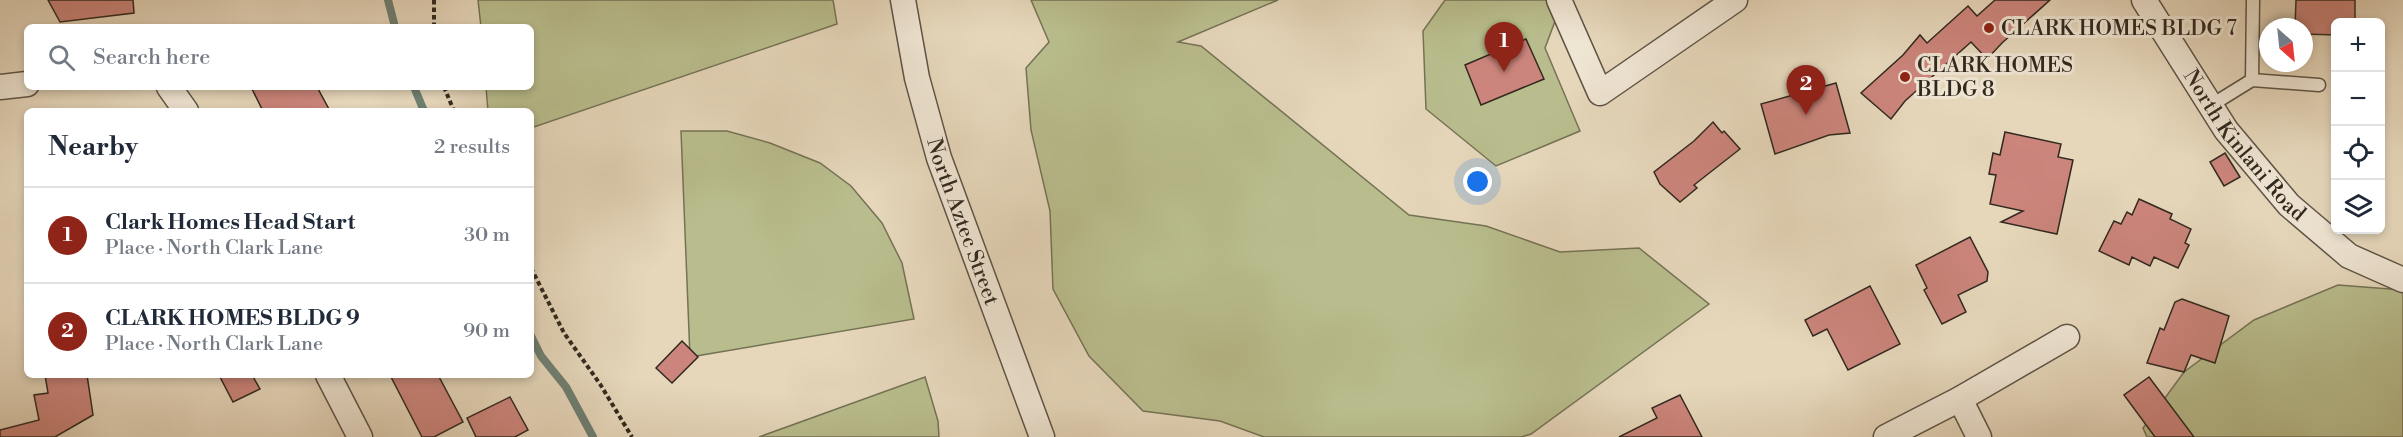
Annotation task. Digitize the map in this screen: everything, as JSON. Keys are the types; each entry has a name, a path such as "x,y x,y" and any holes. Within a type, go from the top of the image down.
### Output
{"street":[{"name":"North Aztec Street","path":"903,0 917,78 939,158 1041,437"},
{"path":"1559,0 1600,93 1735,0"},
{"name":"North Kinlani Road","path":"2144,0 2226,130 2289,205 2349,256 2403,280"},
{"path":"0,87 24,84"},
{"path":"171,90 184,108"},
{"path":"1887,437 1960,399 2067,337"},
{"path":"330,378 360,437"},
{"path":"1960,399 1979,437"}],"lane":[{"path":"2252,80 2253,0"},
{"path":"2210,106 2252,80 2319,85"}],"path":[{"path":"434,0 434,24"},
{"path":"445,90 453,108"},
{"path":"534,274 564,333 600,384 632,437"}],"green space":[{"path":"478,0 833,0 837,24 534,127 534,108 488,108 486,90 534,90 534,24 481,24"},
{"path":"1031,0 1278,0 1178,42 1201,46 1409,215 1486,226 1560,252 1639,248 1709,304 1531,434 1521,437 1264,437 1220,421 1143,411 1089,356 1053,289 1050,211 1031,130 1026,68 1049,42"},
{"path":"1445,0 1563,0 1545,48 1580,131 1496,166 1426,109 1423,31"},
{"path":"681,131 727,131 770,143 820,163 851,186 882,223 902,263 914,319 690,357"},
{"path":"2338,285 2403,290 2403,437 2147,437 2143,428 2184,372 2254,320"},
{"path":"925,377 938,421 939,437 759,437"}],"building":[{"path":"48,0 133,0 134,13 60,22"},
{"path":"1995,0 2050,0 1987,59 1971,42 1905,101 1891,119 1861,93 1903,55 1920,35 1927,43 1968,6 1977,16"},
{"path":"2296,0 2355,0 2355,18 2331,18 2331,35 2313,34 2313,18 2295,18"},
{"path":"1526,39 1544,79 1481,105 1465,65"},
{"path":"1836,83 1850,133 1829,135 1775,154 1761,104"},
{"path":"252,90 319,90 328,108 262,108"},
{"path":"1713,122 1740,149 1694,185 1697,188 1680,202 1660,184 1654,172 1694,141"},
{"path":"2005,132 2061,144 2058,157 2073,160 2057,234 2001,222 2023,211 1990,204 1996,175 1989,174 1993,153 2000,155"},
{"path":"2225,153 2240,177 2224,186 2210,162"},
{"path":"2139,199 2172,214 2170,219 2191,229 2185,243 2189,245 2178,268 2154,257 2150,266 2132,257 2129,265 2099,251 2114,221 2121,224 2127,212 2132,215"},
{"path":"1970,237 1988,272 1987,281 1958,295 1966,312 1942,324 1924,290 1927,288 1916,265"},
{"path":"1870,286 1900,344 1848,370 1827,329 1813,336 1805,320"},
{"path":"2182,299 2229,316 2215,363 2191,355 2184,372 2147,363 2160,328 2164,330 2175,302"},
{"path":"682,341 698,357 672,383 656,368"},
{"path":"2149,377 2194,437 2155,437 2124,395"},
{"path":"46,378 87,378 93,415 55,437 0,437 0,430 39,420 34,395 48,393"},
{"path":"221,378 254,378 260,389 233,402"},
{"path":"392,378 440,378 463,422 434,437 422,437"},
{"path":"1680,395 1702,437 1619,437 1657,418 1652,408"},
{"path":"510,397 528,430 515,437 476,437 467,418"}],"waterway":[{"path":"388,0 394,24"},
{"path":"415,90 423,108"},
{"path":"534,342 541,356 566,387 593,437"}],"place":[{"name":"CLARK HOMES BLDG 7","path":"1989,28"},
{"name":"Clark Homes Head Start","path":"1504,72"},
{"name":"CLARK HOMES BLDG 8","path":"1905,77"},
{"name":"CLARK HOMES BLDG 9","path":"1806,115"}]}
